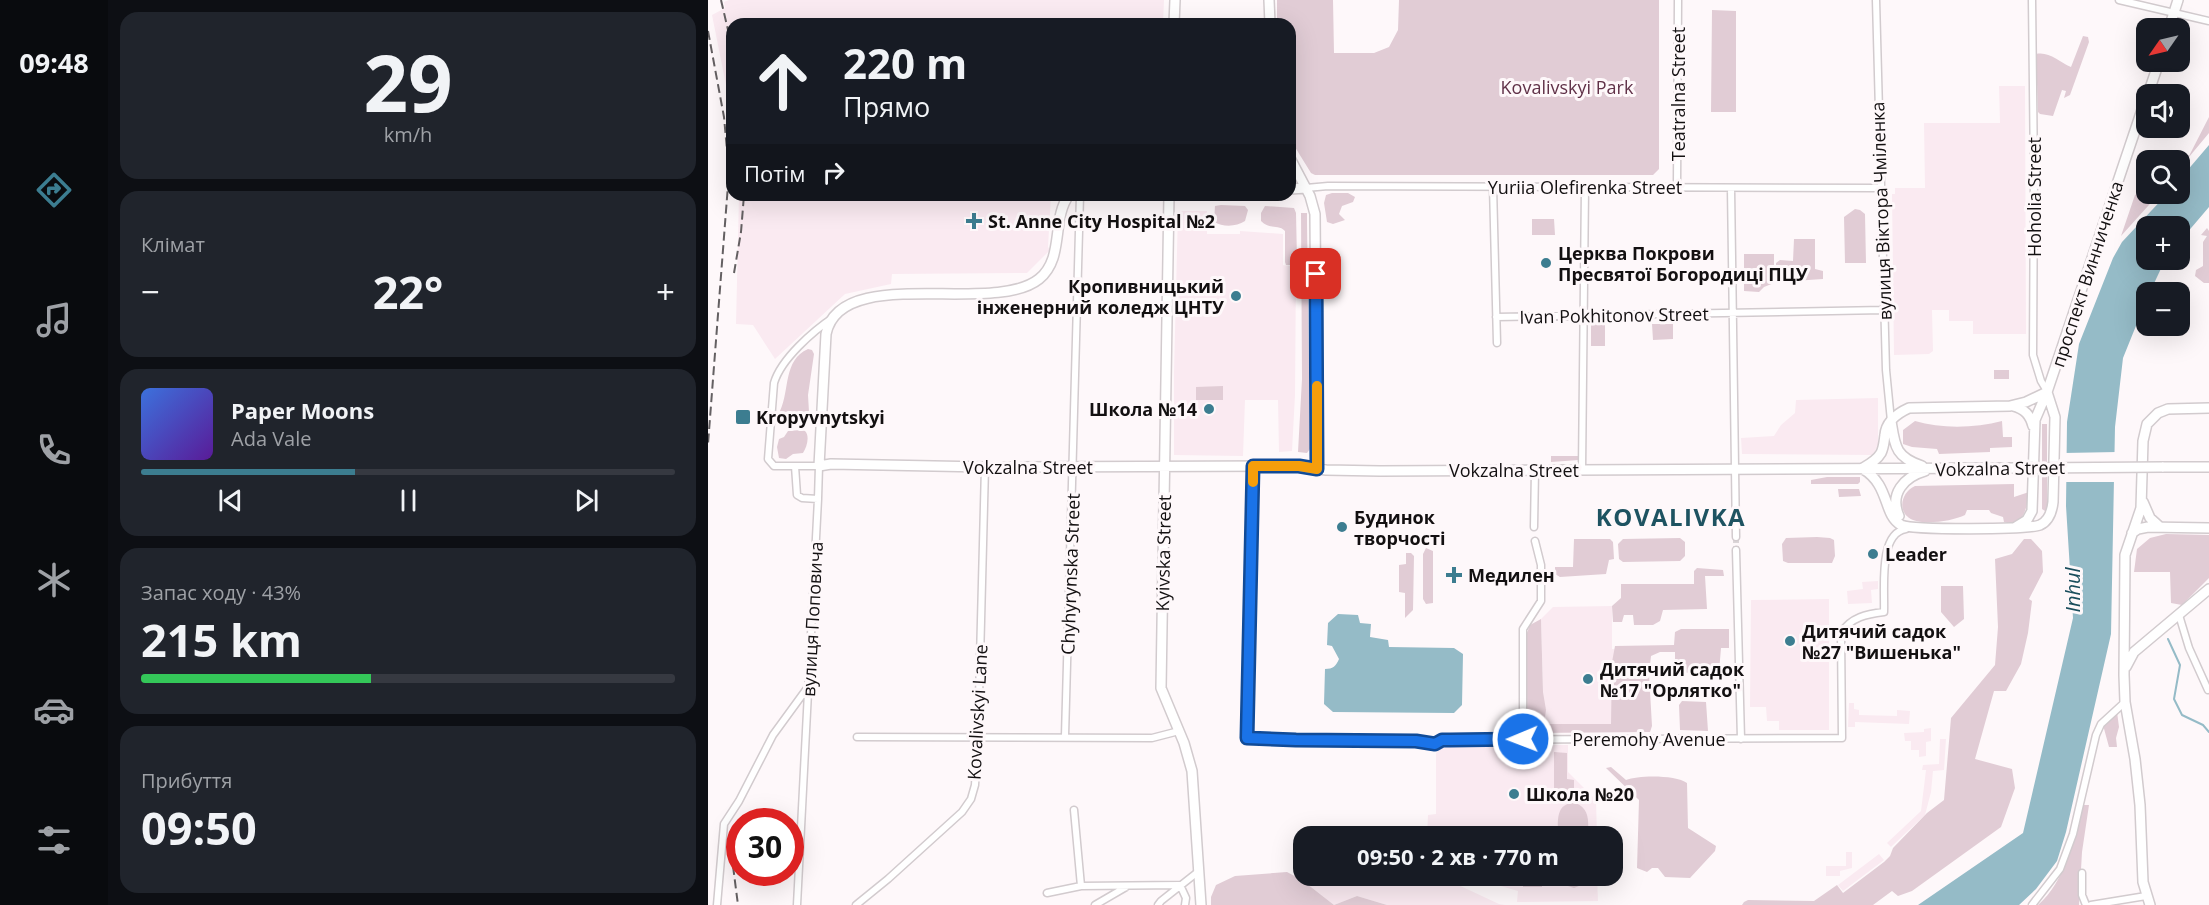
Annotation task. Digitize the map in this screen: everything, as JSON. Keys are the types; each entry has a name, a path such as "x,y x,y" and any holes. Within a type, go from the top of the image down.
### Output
{"main road":[{"path":"1174,18 1175,0"},
{"path":"1269,0 1270,18"},
{"path":"2172,18 2178,0"},
{"name":"проспект Винниченка","path":"1911,528 2014,528 2040,525 2049,516 2053,502 2055,417 2048,392 2136,129"},
{"path":"1296,169 1314,206 1315,214 1317,469"},
{"name":"Yuriia Olefirenka Street","path":"1296,189 1306,188"},
{"path":"834,317 849,304 868,297 980,294 1014,291 1029,286 1046,273 1051,265 1066,201"},
{"name":"Kyivska Street","path":"1169,201 1161,688 1179,731 1192,771 1201,905"},
{"name":"вулиця Поповича","path":"819,466 826,334 827,326 834,317"},
{"path":"1911,528 1898,523 1888,507 1879,482 1862,469 1881,454 1885,431 1899,413 1916,406 2010,406 2048,392"},
{"path":"2014,528 2027,519 2033,505 2034,429 2037,412 2048,392"},
{"path":"2010,406 2026,412 2030,416 2034,429"},
{"path":"2148,900 2143,882 2135,759 2124,675 2124,566 2127,545 2138,521 2142,497 2143,441 2147,424 2157,413 2168,409 2209,408"},
{"path":"1891,421 1893,441 1900,455 1931,469"},
{"name":"Vokzalna Street","path":"819,466 831,464 1163,468 1299,466 1317,469 1380,471 2209,467"},
{"path":"1911,528 1897,513 1896,494 1899,487 1909,478 1931,469"},
{"path":"2142,497 2146,511 2160,527"},
{"path":"2132,533 2142,528 2209,528"},
{"path":"2124,675 2127,663 2134,652 2209,589"}],"street":[{"name":"Teatralna Street","path":"1677,187 1678,0"},
{"name":"вулиця Віктора Чміленка","path":"1876,0 1887,400 1891,421"},
{"name":"Hoholia Street","path":"2032,0 2033,355 2041,381 2048,392"},
{"path":"2119,0 2209,21"},
{"name":"Yuriia Olefirenka Street","path":"1306,188 1493,186 1880,188"},
{"path":"1493,186 1497,344"},
{"path":"1582,470 1585,187"},
{"name":"Ivan Pokhitonov Street","path":"1731,188 1734,469"},
{"name":"Chyhyrynska Street","path":"1065,736 1080,201"},
{"name":"Ivan Pokhitonov Street","path":"1496,317 1884,310"},
{"path":"819,466 774,466 768,459 774,383 789,356 834,317"},
{"path":"795,466 797,495 802,498 818,499"},
{"name":"вулиця Поповича","path":"797,904 819,466"},
{"name":"Peremohy Avenue","path":"1253,466 1247,738 1416,741 1435,744 1442,740 1741,739 1736,550"},
{"name":"Kovalivskyi Lane","path":"856,905 962,812 971,799 975,785 978,736 985,467"},
{"path":"1734,469 1736,537"},
{"path":"1534,527 1535,470"},
{"path":"1741,739 1842,738 1841,633 1863,614 1884,612 1886,546 1897,531 1911,528"},
{"path":"1523,739 1523,630 1541,601 1541,565 1535,541"},
{"path":"2179,615 2189,648 2208,690"},
{"path":"717,905 724,824 739,801 773,735 808,687"},
{"path":"2032,905 2060,869 2073,834 2096,735 2101,724 2126,702"},
{"path":"857,737 1152,738 1179,731"},
{"path":"1074,810 1082,886"},
{"path":"1158,905 1199,871"},
{"path":"2082,873 2082,895 2086,905"},
{"path":"1047,893 1082,886 1180,885"},
{"path":"1180,885 1186,898 1185,905"},
{"path":"1095,905 1126,886"},
{"path":"2091,905 2148,900"}],"shaded area":[{"path":"729,0 1164,0 1163,18 726,18 726,85 712,15 725,8 724,2"},
{"path":"1999,86 2025,86 2026,334 1973,334 1973,321 1949,321 1949,310 1932,310 1933,351 1929,354 1894,355 1892,194 1895,194 1895,188 1925,188 1924,123 2000,123"},
{"path":"739,201 1051,201 1048,247 1050,250 1027,273 892,274 891,284 845,294 775,359 753,325 736,324"},
{"path":"1178,211 1207,211 1207,234 1240,234 1240,231 1283,234 1283,265 1296,267 1292,451 1279,452 1278,400 1245,400 1243,456 1174,455"},
{"path":"1878,398 1878,445 1873,455 1742,454 1741,438 1774,436 1781,425 1795,413 1796,400"},
{"path":"1878,581 1878,589 1871,590 1872,603 1848,604 1847,591 1863,589 1862,582"},
{"name":"Дитячий садок №27 \"Вишенька\"","path":"1829,599 1829,730 1779,730 1779,721 1767,721 1766,707 1750,707 1751,600"},
{"name":"Дитячий садок №17 \"Орлятко\"","path":"1612,606 1612,649 1634,650 1635,724 1544,724 1541,619 1553,607"},
{"path":"1849,703 1854,703 1854,709 1859,710 1859,715 1897,716 1897,710 1910,711 1909,724 1855,722 1855,727 1848,727"},
{"path":"1931,728 1931,741 1926,742 1926,756 1919,757 1919,750 1911,750 1911,741 1905,741 1904,733 1924,732 1924,729"},
{"path":"1940,739 1946,739 1944,770 1933,771 1925,815 1891,847 1887,843 1921,811 1926,770 1922,770 1923,765 1939,764"},
{"name":"Школа №20","path":"1445,745 1568,745 1568,772 1596,800 1597,826 1428,826 1428,815 1436,814 1436,753"},
{"path":"1846,852 1852,852 1852,868 1840,871 1840,876 1826,876 1826,866 1846,866"},
{"path":"1879,854 1884,860 1843,891 1838,885"},
{"path":"1310,886 1460,886 1505,905 1387,905 1357,896 1334,905"},
{"path":"1501,886 1597,886 1598,901 1517,902 1518,891"}],"green space":[{"name":"Kovalivskyi Park","path":"1277,0 1333,0 1334,53 1374,53 1389,47 1398,30 1399,0 1659,0 1659,169 1653,175 1315,175 1311,173 1296,149 1296,18 1277,18"},
{"path":"1712,10 1736,11 1736,112 1711,112"},
{"path":"2083,36 2088,37 2089,42 2070,95 2064,98 2066,91 2062,90 2053,116 2040,114 2038,112 2036,54 2050,55 2071,67"},
{"path":"2209,117 2209,133 2190,154"},
{"path":"1348,193 1355,197 1353,202 1342,206 1339,214 1345,220 1333,224 1327,222 1324,203 1326,195"},
{"path":"2135,195 2136,204 2150,204 2139,216 2136,216 2136,219 2121,236"},
{"path":"1215,206 1245,206 1248,210 1245,221 1230,226 1214,222"},
{"path":"1265,206 1294,208 1297,260 1294,265 1286,265 1285,262 1285,231 1261,221 1261,213"},
{"path":"1855,209 1865,214 1866,263 1845,263 1844,217"},
{"path":"1301,213 1307,213 1310,449 1307,453 1298,452 1302,379"},
{"path":"1532,219 1554,219 1555,235 1532,235"},
{"path":"2207,228 2209,231 2209,283 2204,283 2195,276 2196,270 2203,266 2203,242 2207,236 2201,235"},
{"path":"1794,239 1815,239 1815,269 1823,271 1823,279 1779,282 1776,276 1776,263 1780,260 1793,261"},
{"path":"1744,254 1774,254 1774,283 1759,292 1744,291"},
{"path":"1591,324 1605,324 1605,346 1591,346"},
{"path":"1652,324 1673,324 1673,339 1653,340"},
{"path":"808,349 814,354 808,395 809,412 803,417 781,418 780,411 794,360"},
{"path":"1994,370 2009,370 2009,379 1994,379"},
{"path":"1223,386 1223,400 1196,400 1196,387"},
{"path":"1915,421 1958,427 2002,421 2003,437 2012,437 2012,447 1990,448 1990,452 1939,454 1937,449 1903,444 1903,430"},
{"path":"2042,424 2047,424 2047,509 2045,511 2042,509"},
{"path":"801,430 807,433 808,439 803,453 793,454 786,459 779,458 777,447 779,439 784,437 788,431"},
{"path":"1551,456 1579,456 1579,460 1551,462"},
{"path":"1827,477 1860,477 1860,482 1858,484 1811,484 1811,480"},
{"path":"2014,484 2014,497 2029,492 2023,515 2016,522 2004,522 2003,517 1989,510 1967,510 1965,515 1947,521 1918,521 1908,517 1902,508 1906,493 1915,486"},
{"path":"1838,489 1859,489 1861,496 1839,497"},
{"path":"2166,534 2209,535 2209,578 2182,605 2171,603 2170,572 2134,572 2137,549 2150,538"},
{"path":"1817,537 1834,540 1835,556 1832,563 1783,561 1782,544 1786,538"},
{"path":"1680,538 1685,542 1685,556 1680,561 1623,562 1619,559 1618,544 1623,539"},
{"path":"1574,539 1610,539 1613,542 1614,559 1609,560 1606,574 1560,577 1555,574 1555,567 1573,567"},
{"path":"2024,539 2031,539 2042,551 2043,572 2029,599 2032,601 2021,664 2006,691 1994,691 1975,759 2012,769 2015,788 2001,827 1912,891 1898,896 1892,891 1873,905 1742,905 1748,900 1814,901 1837,885 1843,893 1884,862 1890,856 1893,848 1927,813 1944,800 1951,718 1995,665 1998,627 1995,559 2012,554"},
{"path":"1426,548 1433,551 1433,603 1426,604 1423,599 1423,554"},
{"path":"1406,553 1414,556 1413,610 1405,618 1405,593 1399,592 1399,565 1406,564"},
{"path":"1697,568 1723,570 1724,576 1705,576 1707,609 1663,610 1660,621 1653,625 1634,625 1633,615 1624,615 1622,622 1613,622 1612,606 1621,598 1621,584 1694,584 1694,571"},
{"path":"1941,586 1963,586 1964,619 1954,627 1941,612"},
{"path":"1541,619 1543,692 1546,710 1544,724 1611,724 1612,662 1615,646 1674,645 1675,632 1681,629 1729,629 1729,648 1721,648 1717,675 1680,672 1675,668 1675,652 1660,652 1651,656 1649,674 1652,726 1650,732 1533,733 1527,728 1525,638 1530,625"},
{"path":"1682,701 1706,702 1708,731 1680,730 1679,705"},
{"path":"2117,712 2119,727 2116,738 2117,747 2109,747 2103,725"},
{"path":"1554,752 1567,753 1567,779 1574,780 1574,796 1554,796"},
{"path":"1611,767 1626,780 1657,777 1675,778 1687,783 1688,828 1716,846 1715,851 1690,878 1665,877 1658,868 1652,868 1647,872 1637,868 1639,800 1606,768"},
{"path":"1576,803 1584,809 1588,826 1558,826 1561,809"},
{"path":"2083,805 2089,805 2082,852 2079,905 2038,905 2048,895 2062,872"},
{"path":"1287,872 1293,875 1293,886 1310,886 1334,905 1211,905 1211,897 1216,885 1235,876"},
{"path":"1357,896 1387,905 1334,905"}],"water":[{"path":"2209,145 2209,207 2190,229 2190,216 2146,216 2158,204 2190,204 2190,167"},
{"name":"Inhul","path":"2136,227 2136,270 2160,270 2155,282 2136,282 2136,326 2123,358 2115,427 2111,634 2066,832 2057,861 2036,889 2019,905 1918,905 2023,833 2073,618 2066,506 2067,422 2079,344 2113,258 2122,242"},
{"path":"1338,614 1358,615 1360,623 1371,624 1370,637 1388,640 1389,647 1454,648 1463,654 1462,705 1454,713 1333,712 1324,704 1325,669 1334,667 1339,659 1332,646 1327,645 1328,623"}],"pier":[{"path":"2117,452 2117,482 2064,482 2064,453"}],"waterway":[{"path":"2168,639 2180,665 2174,699 2182,715 2203,725 2209,732"}],"tunnel":[{"path":"1736,537 1736,550"}],"railway":[{"path":"721,0 726,21"},
{"path":"708,31 726,139"},
{"path":"708,444 727,201"},
{"path":"734,273 744,201"},
{"path":"736,886 738,905"}],"slow traffic":[{"path":"1253,482 1253,466 1299,466 1317,469 1317,386"}],"place":[{"name":"St. Anne City Hospital №2","path":"974,221"},
{"name":"Церква Покрови Пресвятої Богородиці ПЦУ","path":"1546,263"},
{"name":"Кропивницький інженерний коледж ЦНТУ","path":"1236,296"},
{"name":"Школа №14","path":"1209,409"},
{"name":"Kropyvnytskyi","path":"743,417"},
{"name":"Будинок творчості","path":"1342,527"},
{"name":"Leader","path":"1873,554"},
{"name":"Медилен","path":"1454,575"},
{"name":"Дитячий садок №27 \"Вишенька\"","path":"1790,641"},
{"name":"Дитячий садок №17 \"Орлятко\"","path":"1588,679"},
{"name":"Школа №20","path":"1514,794"}],"district":[{"name":"KOVALIVKA","path":"1671,516"}],"route":[{"path":"1316,274 1317,469 1299,466 1253,466 1254,508 1247,738 1416,741 1435,744 1442,740 1523,739"}]}
